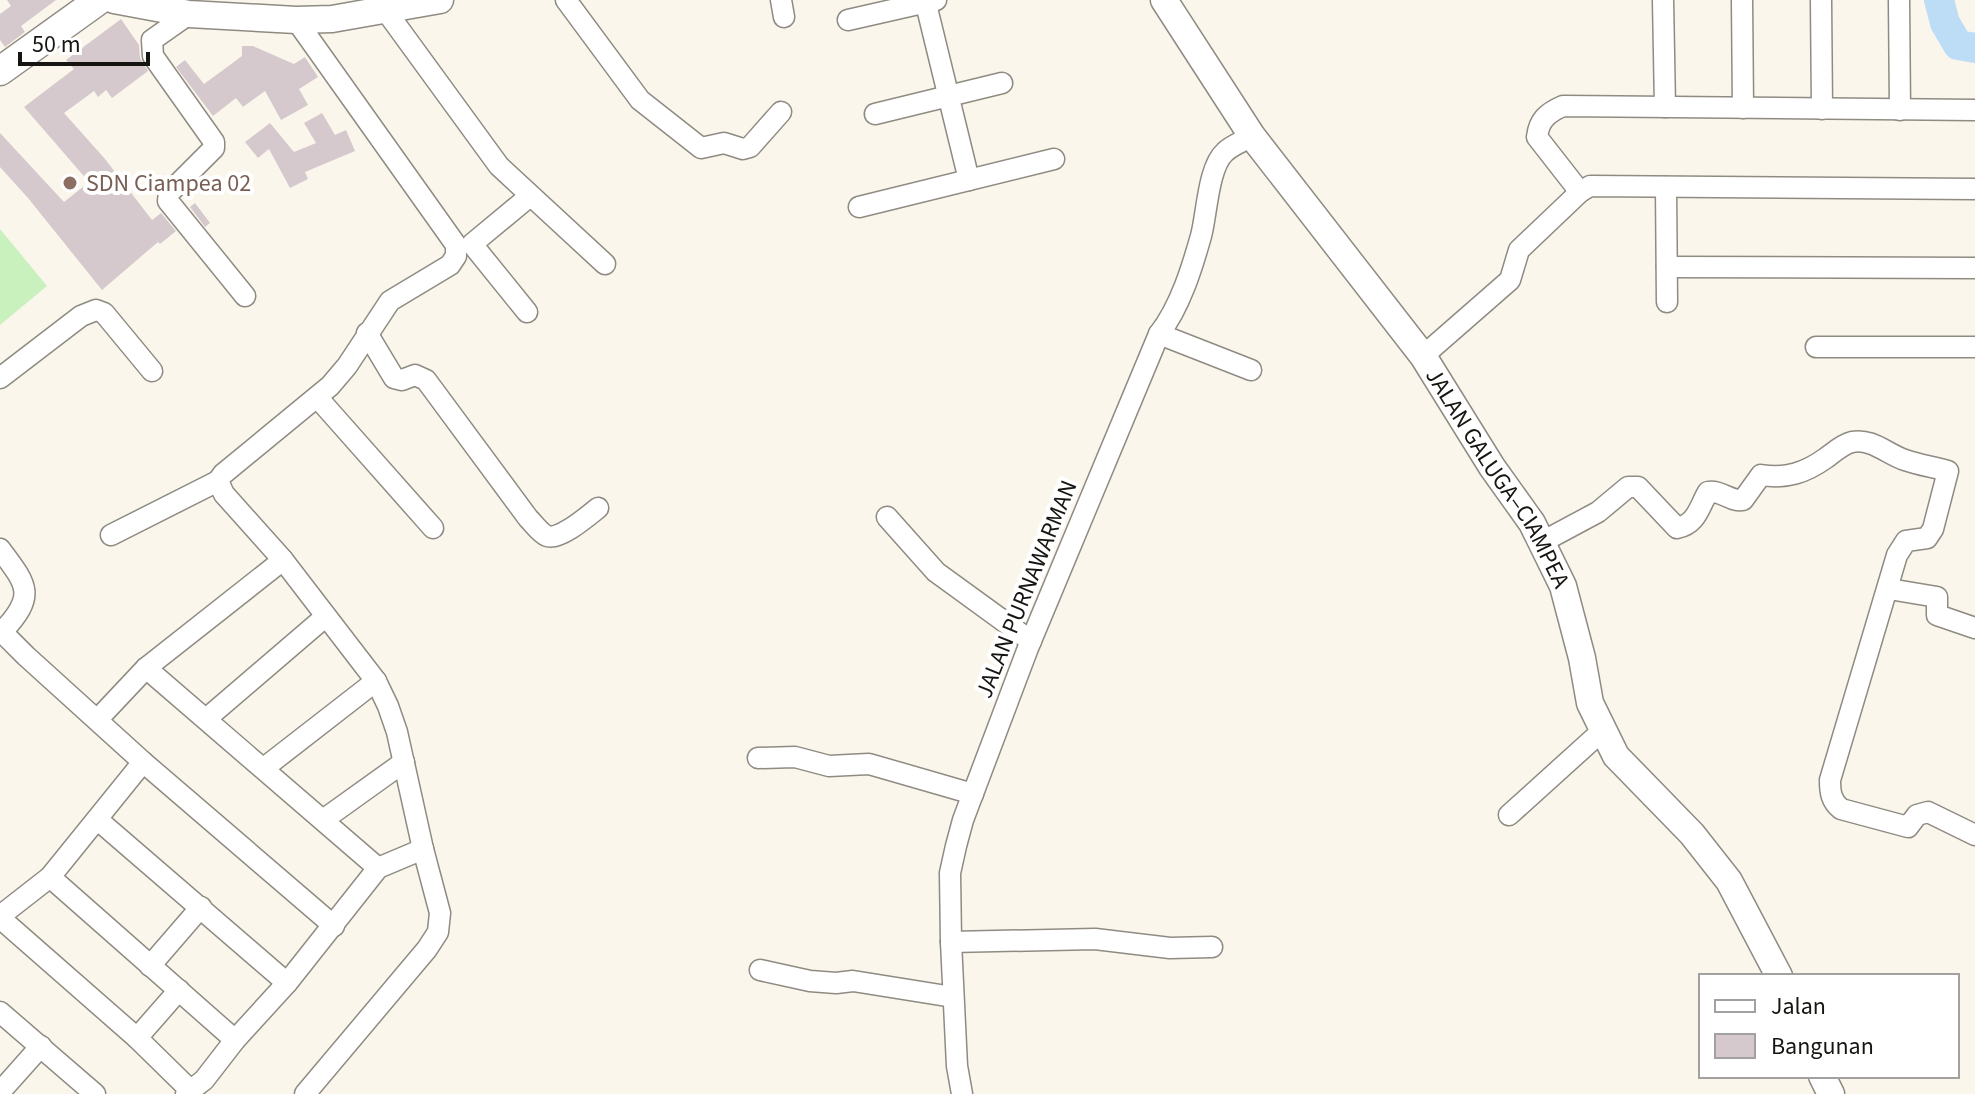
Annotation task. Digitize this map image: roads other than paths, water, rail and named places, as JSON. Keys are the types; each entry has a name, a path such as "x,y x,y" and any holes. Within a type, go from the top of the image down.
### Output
{"main road":[{"path":"0,71 99,0"}],"street":[{"path":"114,0 189,14 296,20 332,19 440,0"},
{"path":"566,0 640,100 701,148 724,143 743,149 750,147 781,112"},
{"name":"JALAN GALUGA–CIAMPEA","path":"1164,0 1252,136 1423,356 1542,542 1563,586 1590,703 1602,731 1616,756 1692,834 1729,881 1778,974"},
{"path":"1663,0 1665,107"},
{"path":"1742,0 1743,108"},
{"path":"1821,0 1822,109"},
{"path":"1899,0 1900,110"},
{"path":"848,20 929,1 969,180"},
{"path":"386,11 499,166 605,264"},
{"path":"189,14 152,40 151,49 214,142 214,148 169,193 168,201 245,296"},
{"path":"111,535 218,481 317,397 347,366 390,301 450,265 456,256 456,245 296,20"},
{"path":"875,114 1002,83"},
{"path":"1580,192 1537,137 1538,126 1548,112 1563,106 1975,110"},
{"name":"JALAN PURNAWARMAN","path":"962,1094 953,997 950,873 963,820 1031,641 1159,334 1168,323 1189,272 1206,216 1212,179 1223,153 1252,136"},
{"path":"859,207 1054,159"},
{"path":"1423,356 1510,280 1519,250 1590,186 1975,189"},
{"path":"1666,187 1667,302"},
{"path":"527,312 472,243 530,196"},
{"path":"1667,267 1975,268"},
{"path":"0,378 81,316 96,310 104,313 152,371"},
{"path":"367,333 394,378 402,380 415,375 426,380 528,518 545,535 554,537 565,532 598,508"},
{"path":"1159,334 1251,370"},
{"path":"1816,347 1975,347"},
{"path":"317,397 433,528"},
{"path":"1542,542 1598,512 1628,487 1638,487 1677,528 1684,527 1692,522 1708,492 1743,500 1761,475 1776,478 1796,473 1817,464 1848,443 1867,442 1903,460 1948,471 1933,529 1927,538 1906,541 1897,555 1830,780 1830,794 1841,809 1908,827 1917,815 1928,812 1975,835"},
{"path":"218,481 224,494 283,560 376,681 397,732 440,913 438,932 427,949 308,1093"},
{"path":"887,517 936,572 1031,641"},
{"path":"0,549 23,580 25,590 19,611 1,631 143,762 334,926"},
{"path":"98,719 146,668 283,560"},
{"path":"1889,589 1937,597 1937,615 1975,628"},
{"path":"206,719 325,617"},
{"path":"146,668 378,868"},
{"path":"264,768 376,681"},
{"path":"1509,815 1602,731"},
{"path":"758,758 795,757 829,766 869,764 973,794"},
{"path":"143,762 50,877 0,917 200,1090 235,1040 287,983 378,868 423,849"},
{"path":"323,820 404,762"},
{"path":"98,820 287,983"},
{"path":"50,877 235,1040"},
{"path":"150,966 201,907"},
{"path":"951,942 1095,939 1170,948 1212,947"},
{"path":"760,970 810,981 853,981 953,997"},
{"path":"137,1038 179,990"},
{"path":"0,1012 95,1094"},
{"path":"0,1092 41,1046"}],"waterway":[{"path":"1939,0 1945,23 1958,45 1975,48"}],"place":[{"name":"SDN Ciampea 02","path":"70,183"}]}
